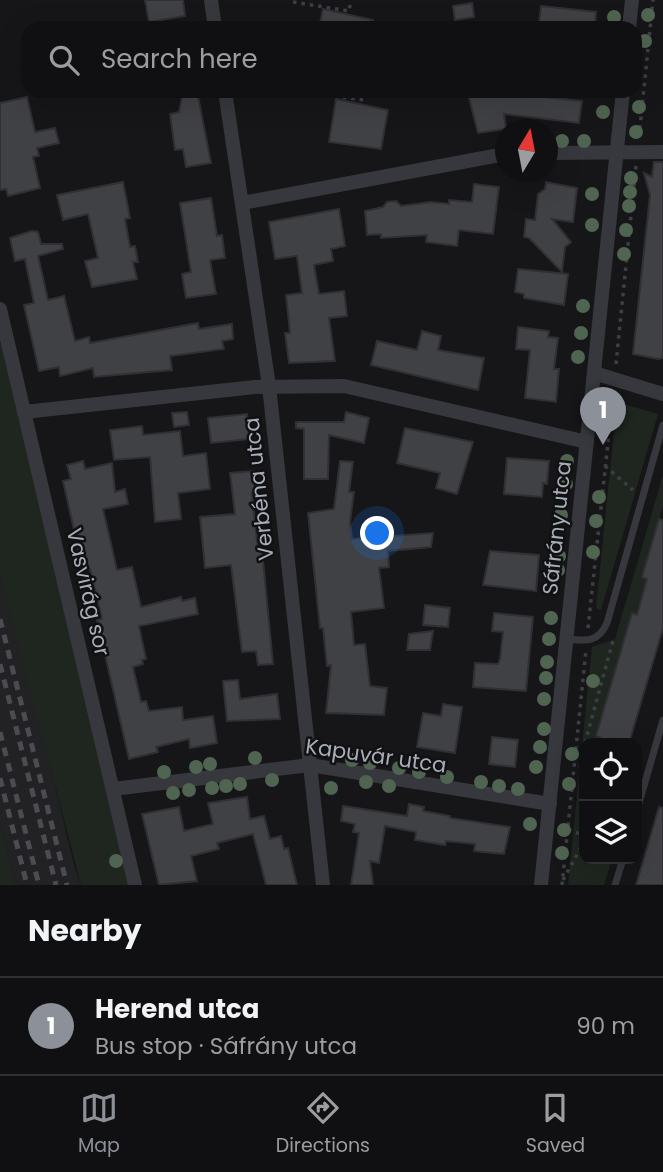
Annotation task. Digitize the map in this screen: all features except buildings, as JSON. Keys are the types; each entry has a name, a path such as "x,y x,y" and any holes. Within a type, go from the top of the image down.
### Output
{"street":[{"path":"211,0 214,21"},
{"path":"630,21 632,0"},
{"name":"Verbéna utca","path":"226,98 269,386 323,885"},
{"name":"Sáfrány utca","path":"541,885 622,98"},
{"path":"558,153 663,152"},
{"path":"242,202 495,156"},
{"name":"Vasvirág sor","path":"0,309 135,885"},
{"path":"594,373 663,394"},
{"path":"24,412 269,386 344,386 587,442"},
{"name":"Kapuvár utca","path":"113,789 310,765 550,804"}],"lane":[{"path":"567,639 587,641 602,634 607,623 663,425"},
{"path":"640,801 659,748 663,720"},
{"path":"615,885 621,864"}],"path":[{"path":"293,2 349,11 351,0"},
{"path":"562,883 653,0"},
{"path":"348,98 364,98"},
{"path":"605,466 642,499"},
{"path":"586,738 616,631 590,610"},
{"path":"575,764 579,765"},
{"path":"568,830 579,833"},
{"path":"562,883 579,851"}],"shaded area":[{"path":"0,309 135,885 81,885 0,574"},
{"path":"617,402 658,414 601,610 596,608"},
{"path":"663,475 663,506 642,577 647,579 637,615 632,614 600,738 583,738 592,647 615,639"},
{"path":"0,574 81,885 15,885 0,825"},
{"path":"579,776 579,864 610,864 604,885 568,885"},
{"path":"0,825 15,884 15,885 0,885"}],"railway":[{"path":"0,619 67,885"},
{"path":"0,664 56,885"},
{"path":"0,732 39,885"},
{"path":"0,778 27,885"}],"place":[{"name":"Herend utca","path":"603,445"}]}
